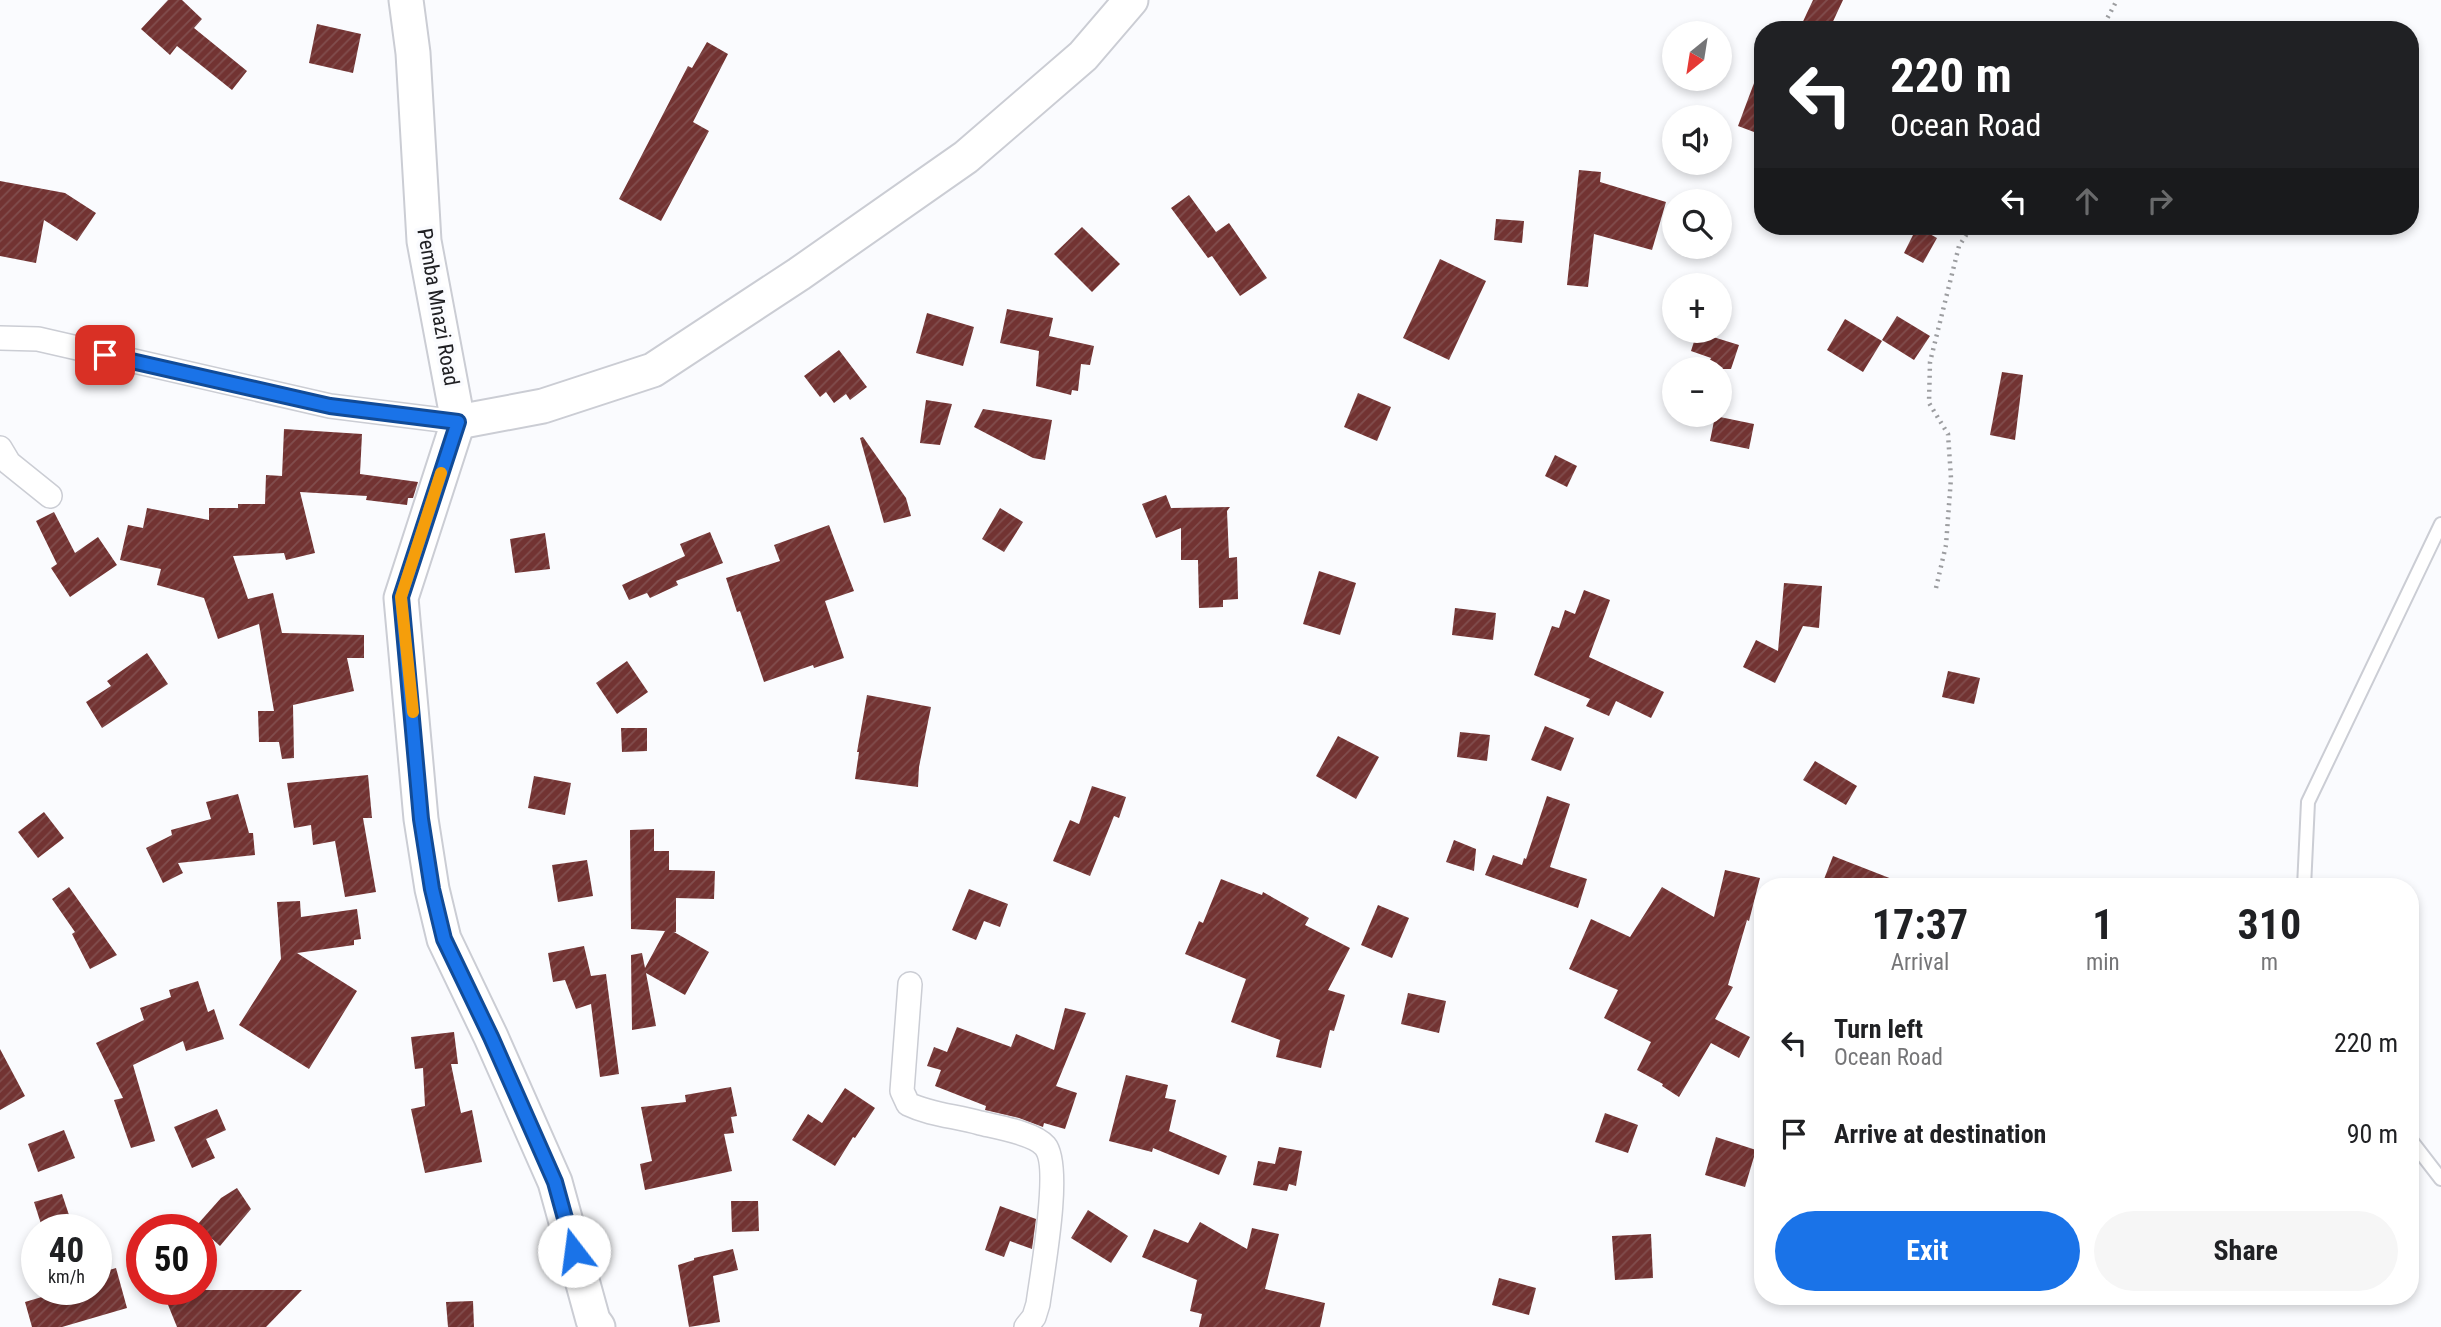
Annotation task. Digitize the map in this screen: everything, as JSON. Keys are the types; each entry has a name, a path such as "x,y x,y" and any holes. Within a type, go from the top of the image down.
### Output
{"main road":[{"name":"Pemba Mnazi Road","path":"406,0 424,241 458,422 401,597 421,819 432,889 444,939 555,1182 593,1320 598,1327"},
{"path":"458,422 543,406 653,370 799,274 966,157 1083,56 1131,0"}],"street":[{"path":"0,338 38,339 330,406 458,422"},
{"path":"0,448 9,463 50,496"},
{"path":"910,984 902,1091 908,1104 923,1112 977,1122 1036,1138 1046,1147 1052,1162 1051,1202 1038,1304 1034,1317 1026,1327"}],"lane":[{"path":"2304,878 2308,802 2441,524"},
{"path":"2419,1151 2441,1179"}],"path":[{"path":"2106,21 2117,0"},
{"path":"1936,588 1945,545 1951,478 1948,434 1929,403 1930,362 1959,246 1966,235"}],"building":[{"path":"168,0 182,0 202,19 194,28 247,71 232,90 177,46 170,55 141,29"},
{"path":"1813,0 1843,0 1833,21 1803,21"},
{"path":"317,24 361,34 353,73 309,63"},
{"path":"707,42 728,54 693,122 709,131 661,221 619,199 688,66 692,68"},
{"path":"1754,83 1754,132 1738,126"},
{"path":"1579,170 1601,172 1600,182 1662,201 1662,216 1652,250 1594,234 1588,287 1567,285"},
{"path":"0,181 65,193 96,213 77,241 44,220 36,263 0,256"},
{"path":"1189,195 1216,232 1229,223 1267,278 1240,296 1212,256 1208,258 1171,208"},
{"path":"1496,219 1524,221 1522,243 1494,240"},
{"path":"1082,227 1120,264 1092,292 1054,254"},
{"path":"1913,235 1932,235 1937,238 1923,263 1904,253"},
{"path":"1440,259 1486,281 1449,360 1403,338"},
{"path":"1007,309 1053,318 1049,336 1094,346 1090,365 1081,364 1078,391 1072,390 1071,395 1036,386 1039,351 1000,343"},
{"path":"927,313 974,327 963,366 916,353"},
{"path":"1897,316 1930,336 1914,360 1882,340"},
{"path":"1845,319 1882,341 1863,372 1827,350"},
{"path":"1694,343 1739,345 1732,366 1732,357 1708,357 1691,351"},
{"path":"839,350 867,387 850,400 846,394 834,403 826,392 820,397 804,376"},
{"path":"2002,372 2023,375 2015,440 1990,435"},
{"path":"1358,393 1391,407 1377,441 1344,427"},
{"path":"926,400 952,404 940,445 920,443"},
{"path":"983,409 1052,420 1045,460 1033,458 974,427"},
{"path":"1732,419 1754,424 1749,449 1710,441 1713,427 1732,427"},
{"path":"284,429 362,434 360,474 418,482 413,498 408,498 407,505 366,500 367,496 300,492 315,553 286,560 284,553 233,556 248,599 273,593 282,633 364,635 364,658 347,658 354,691 293,705 294,758 282,759 279,742 259,742 258,711 274,711 259,624 218,639 204,598 157,585 161,569 120,560 128,525 143,528 147,508 209,520 209,508 265,504 266,475 282,476"},
{"path":"863,437 906,498 911,516 884,523 860,438"},
{"path":"1555,455 1577,466 1567,487 1545,476"},
{"path":"1166,495 1171,508 1230,507 1227,511 1229,558 1237,557 1238,599 1223,600 1223,607 1199,608 1198,560 1181,560 1181,528 1156,538 1142,504"},
{"path":"1000,508 1023,522 1004,552 982,539"},
{"path":"54,512 75,553 98,537 117,565 70,597 51,568 57,564 36,521"},
{"path":"829,525 854,591 825,601 844,658 814,668 813,665 764,682 726,578 780,561 774,545"},
{"path":"710,532 723,563 676,581 678,585 650,598 647,593 629,600 622,585 685,556 680,544"},
{"path":"545,533 550,569 515,573 510,539"},
{"path":"1319,571 1356,583 1340,635 1303,624"},
{"path":"1784,583 1822,586 1819,628 1803,626 1775,683 1743,667 1756,640 1778,651"},
{"path":"1584,590 1610,600 1589,657 1664,692 1651,718 1616,701 1609,716 1586,706 1590,699 1534,675 1552,626 1559,628 1565,610 1575,614"},
{"path":"1455,608 1496,613 1493,640 1452,635"},
{"path":"147,653 168,684 102,728 86,702 111,686 107,681"},
{"path":"627,661 648,692 617,714 596,683"},
{"path":"1948,671 1980,678 1974,704 1942,697"},
{"path":"867,695 931,707 919,767 918,787 855,779"},
{"path":"1545,726 1574,738 1561,771 1531,760"},
{"path":"621,728 647,728 647,751 622,752"},
{"path":"1460,732 1490,735 1487,761 1457,757"},
{"path":"1338,736 1379,757 1356,799 1316,776"},
{"path":"1815,761 1857,786 1846,805 1803,780"},
{"path":"368,775 372,818 363,818 376,892 345,897 335,841 313,845 311,825 294,828 287,783"},
{"path":"534,776 571,783 565,815 528,808"},
{"path":"1092,786 1126,797 1119,818 1114,816 1090,876 1053,861 1070,820 1079,824"},
{"path":"238,794 249,833 253,833 255,855 178,863 183,873 163,883 146,848 172,835 171,830 211,819 206,802"},
{"path":"1547,796 1570,804 1550,867 1587,879 1578,908 1485,875 1493,855 1522,865"},
{"path":"44,812 64,838 38,858 18,832"},
{"path":"654,829 654,851 669,851 669,870 715,871 714,899 676,898 674,932 709,952 685,995 646,973 656,1026 632,1030 631,955 642,953 645,968 665,931 631,929 630,830"},
{"path":"1454,840 1476,849 1474,871 1446,862"},
{"path":"1833,856 1889,878 1824,878"},
{"path":"587,860 593,896 558,902 552,865"},
{"path":"1725,870 1760,878 1754,878 1754,901 1728,985 1733,987 1715,1019 1750,1037 1739,1058 1711,1043 1679,1097 1662,1086 1663,1084 1637,1070 1651,1042 1604,1018 1618,990 1569,969 1591,919 1630,937 1662,887 1714,917"},
{"path":"1221,879 1262,895 1263,892 1309,918 1305,925 1350,948 1328,990 1345,995 1334,1031 1330,1030 1321,1068 1276,1057 1280,1040 1231,1022 1246,979 1185,954 1199,921 1203,923"},
{"path":"69,887 117,955 90,969 72,934 75,932 52,899"},
{"path":"969,889 1008,904 1000,927 984,921 976,940 952,930"},
{"path":"300,901 301,917 357,909 361,939 354,940 354,945 297,953 357,991 309,1069 239,1025 281,959 277,902"},
{"path":"1378,905 1409,918 1392,958 1361,945"},
{"path":"584,946 591,976 606,974 619,1074 600,1077 591,1004 576,1009 565,980 553,982 548,953"},
{"path":"198,981 208,1012 214,1009 224,1039 186,1051 183,1041 133,1065 155,1141 131,1148 114,1100 123,1098 96,1043 144,1020 140,1008 171,997 169,990"},
{"path":"1408,993 1446,1001 1439,1033 1401,1024"},
{"path":"1065,1008 1086,1013 1056,1086 1077,1093 1065,1129 1044,1123 1043,1127 985,1110 986,1106 935,1086 941,1070 927,1066 934,1047 947,1052 957,1027 1011,1047 1016,1034 1054,1050"},
{"path":"454,1032 458,1064 451,1064 461,1113 472,1110 482,1162 425,1173 411,1109 425,1106 423,1068 415,1069 411,1037"},
{"path":"0,1049 25,1096 0,1110"},
{"path":"1126,1075 1168,1085 1165,1098 1176,1100 1169,1131 1227,1156 1219,1175 1153,1148 1152,1152 1109,1141"},
{"path":"731,1087 737,1116 731,1117 734,1133 724,1134 732,1171 645,1190 640,1164 652,1161 641,1107 686,1102 685,1095"},
{"path":"845,1088 875,1108 835,1166 792,1140 808,1114 822,1123"},
{"path":"217,1109 226,1130 206,1139 215,1158 192,1168 174,1127"},
{"path":"1605,1113 1638,1125 1628,1153 1595,1142"},
{"path":"64,1130 75,1158 38,1172 28,1144"},
{"path":"1716,1137 1754,1149 1745,1187 1705,1175"},
{"path":"1279,1147 1302,1151 1296,1186 1289,1184 1287,1191 1253,1185 1258,1161 1275,1164"},
{"path":"237,1188 251,1209 220,1246 217,1243 217,1214 207,1214 221,1198"},
{"path":"62,1194 69,1214 38,1214 34,1202"},
{"path":"731,1201 758,1201 759,1231 732,1232"},
{"path":"1000,1206 1036,1219 1032,1249 1010,1241 1004,1257 985,1250"},
{"path":"1088,1210 1128,1236 1111,1263 1071,1238"},
{"path":"1200,1222 1247,1249 1252,1228 1279,1234 1265,1289 1325,1303 1320,1327 1199,1327 1202,1314 1190,1311 1197,1280 1142,1257 1154,1229 1188,1243"},
{"path":"1651,1234 1653,1278 1615,1280 1612,1236"},
{"path":"733,1249 738,1270 713,1276 720,1322 689,1327 678,1265 694,1258"},
{"path":"116,1268 127,1308 62,1327 32,1327 26,1305 112,1305 112,1269"},
{"path":"1499,1278 1536,1288 1529,1315 1492,1305"},
{"path":"217,1290 302,1290 266,1327 177,1327 168,1305 217,1305"},
{"path":"473,1301 474,1327 448,1327 446,1302"}],"slow traffic":[{"path":"413,712 401,597 441,473"}],"route":[{"path":"105,355 330,406 458,422 401,597 421,819 432,889 444,939 555,1182 574,1251"}]}
